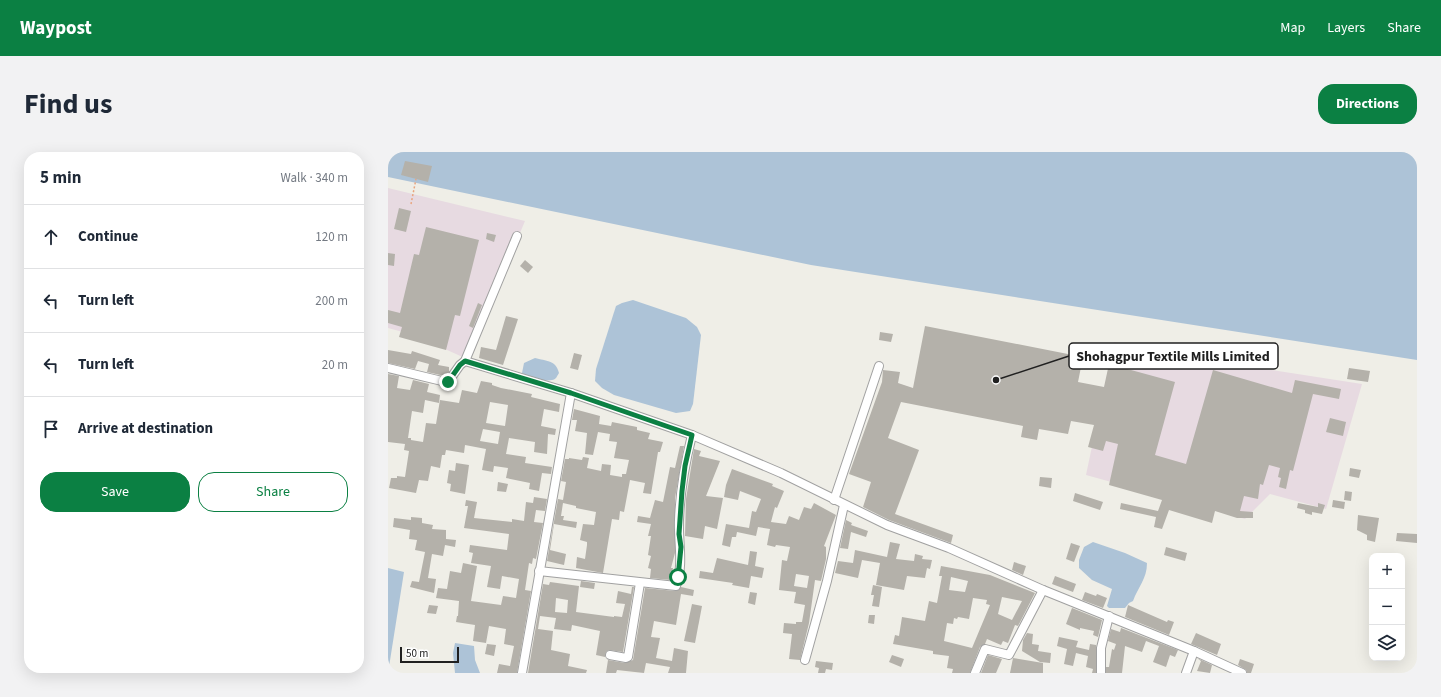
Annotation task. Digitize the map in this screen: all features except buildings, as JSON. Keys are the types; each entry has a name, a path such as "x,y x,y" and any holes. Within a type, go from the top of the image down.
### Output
{"street":[{"path":"388,368 448,382 460,365 465,361 517,236"},
{"path":"465,361 571,393 692,435 781,473 886,525 949,548 1043,590 1194,651 1242,673"},
{"path":"834,500 879,366"},
{"path":"522,673 571,393"},
{"path":"539,571 674,587 676,585 680,552 679,523 683,477 692,435"},
{"path":"805,660 827,581 844,505"},
{"path":"610,655 626,658 628,657 640,583"},
{"path":"975,673 985,648 1009,655 1043,590"},
{"path":"1101,673 1102,648 1109,616"},
{"path":"1186,673 1194,651"}],"path":[{"path":"411,204 416,179"}],"shaded area":[{"path":"388,188 525,221 467,359 414,335 388,328"},
{"path":"1114,342 1167,354 1362,384 1326,509 1270,494 1245,519 1086,475"}],"water":[{"path":"388,152 1417,152 1417,360 811,265 388,177"},
{"path":"633,300 686,318 697,327 701,335 693,404 690,411 676,413 614,395 602,388 595,381 596,369 616,306"},
{"path":"535,358 553,363 556,366 559,373 555,379 541,380 532,378 522,373 524,363"},
{"path":"1093,542 1125,553 1147,563 1146,574 1133,601 1125,608 1109,608 1107,606 1112,589 1092,580 1079,568 1079,560 1084,547"},
{"path":"388,568 404,572 388,673"},
{"path":"455,643 474,646 475,660 480,673 455,673 453,653"}],"place":[{"name":"Shohagpur Textile Mills Limited","path":"996,380"}],"route":[{"path":"448,382 460,365 465,361 571,393 692,435 683,477 679,518 681,547 678,577"}]}
